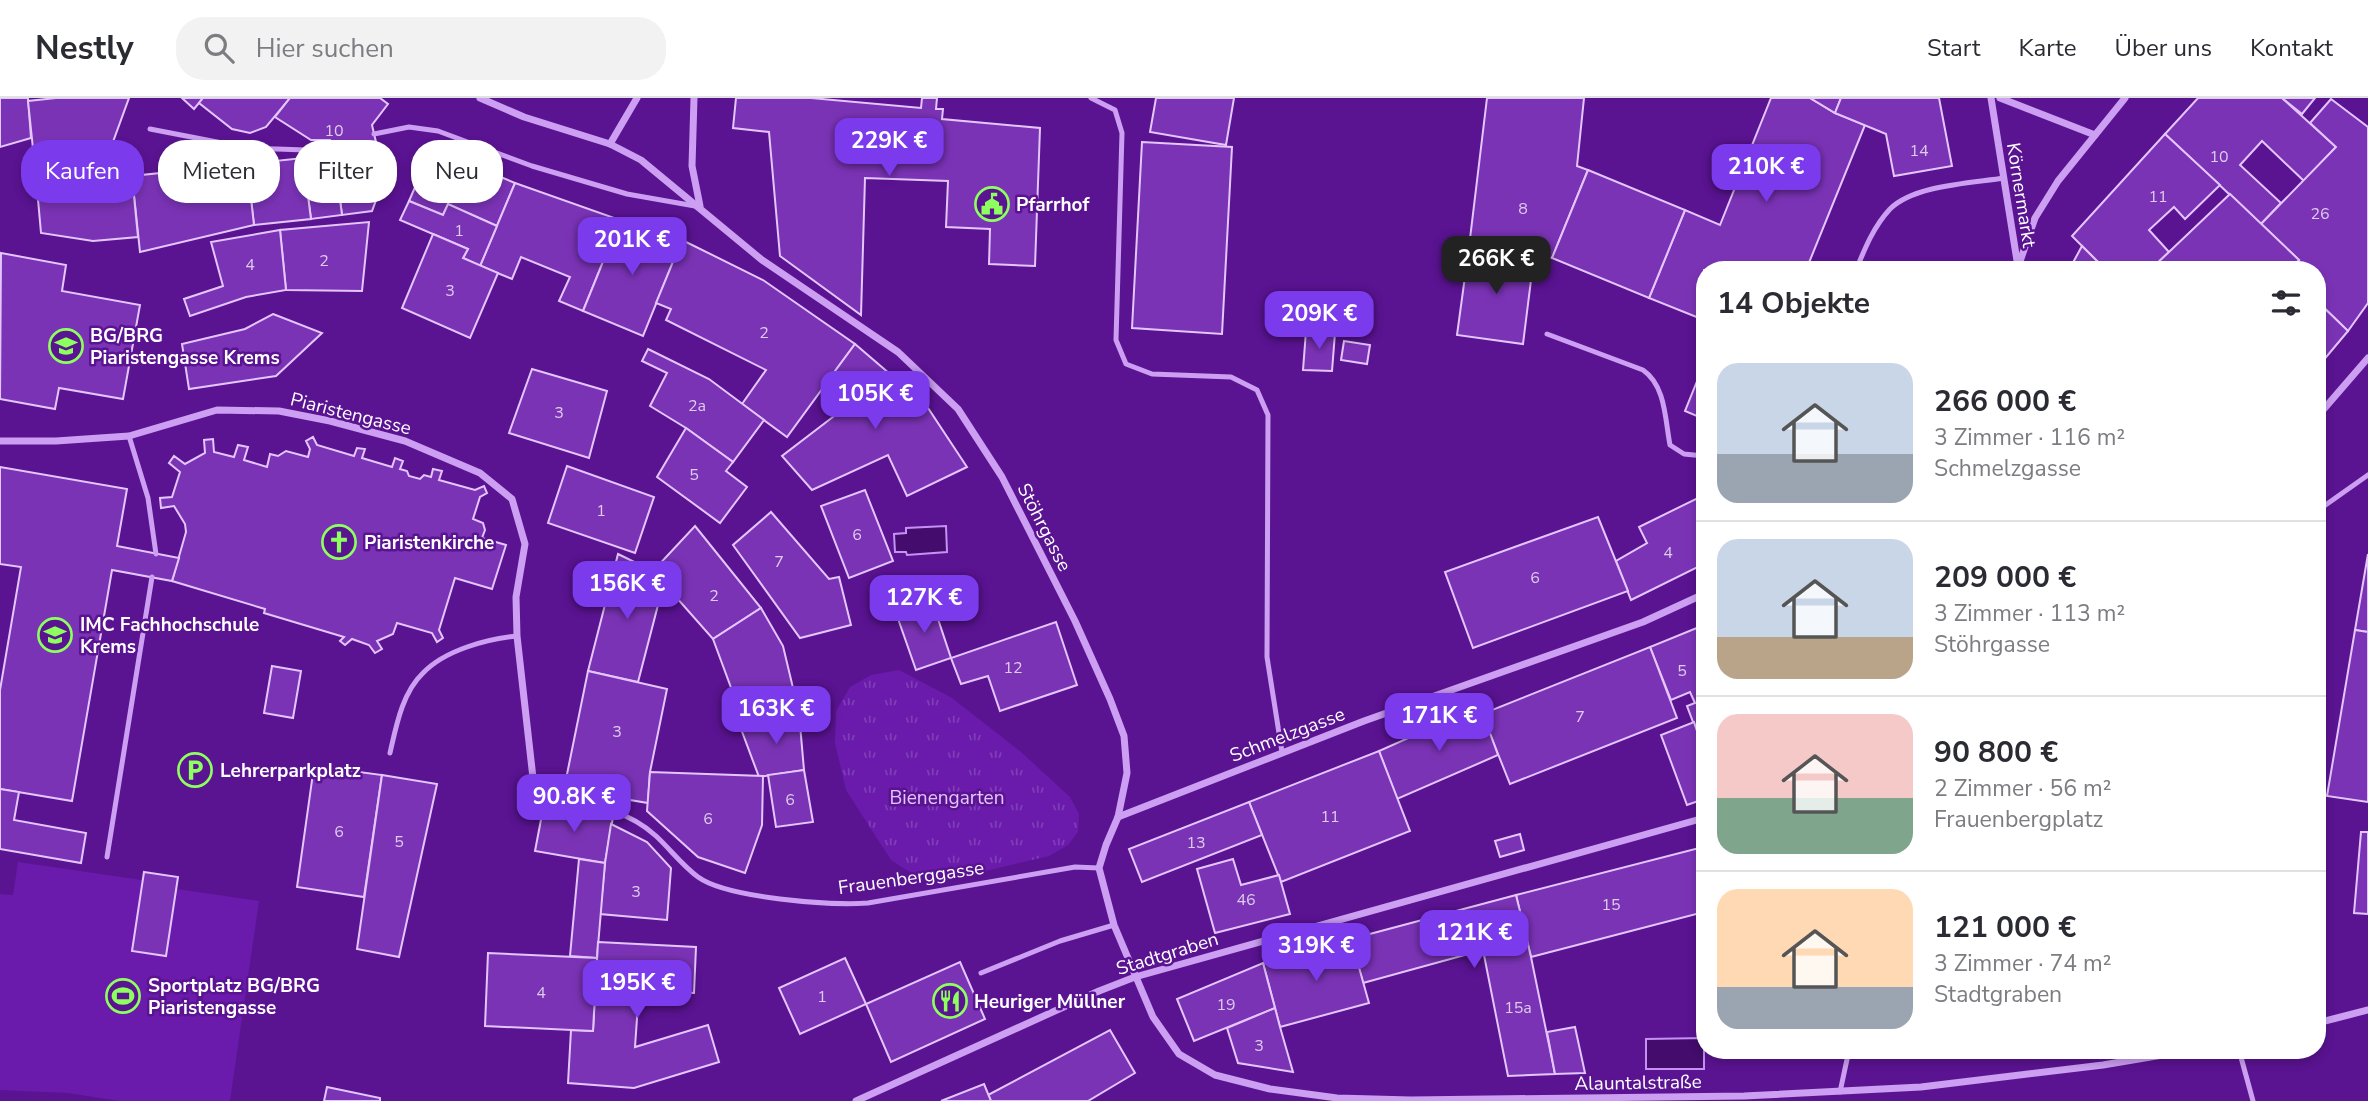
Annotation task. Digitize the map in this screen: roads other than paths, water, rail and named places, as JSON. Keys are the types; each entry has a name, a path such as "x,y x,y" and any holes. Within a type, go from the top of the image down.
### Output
{"street":[{"name":"Stöhrgasse","path":"480,98 524,117 610,144 641,160 762,260 898,352 958,410 1002,477 1075,621 1124,736 1126,773 1118,817 1099,869"},
{"path":"610,144 637,98"},
{"path":"694,98 692,166 700,207"},
{"name":"Körnermarkt","path":"1991,98 2016,261"},
{"path":"2000,98 2095,135"},
{"name":"Körnermarkt","path":"2020,261 2035,218 2059,181 2125,98"},
{"path":"2326,407 2368,358"},
{"name":"Piaristengasse","path":"0,441 56,441 129,436 217,410 279,411 405,441 480,473 512,499 525,544 516,597 517,636"},
{"name":"Schmelzgasse","path":"1118,817 1282,752 1643,622 1696,598"},
{"path":"517,636 533,778 546,796"},
{"name":"Stadtgraben","path":"856,1101 1135,977 1696,820"},
{"path":"1099,869 1114,925 1135,977"},
{"name":"Alauntalstraße","path":"1135,977 1153,1017 1180,1054 1215,1075 1270,1089 1337,1098 1654,1098 1840,1092 1921,1087 2139,1059"},
{"path":"2326,1021 2368,1010"}],"lane":[{"path":"1091,98 1115,110 1122,133 1116,340 1126,363 1152,374 1231,377 1257,390 1268,415 1267,657 1282,752"},
{"path":"374,134 409,127 438,131 531,166 627,194 700,207"},
{"path":"150,129 248,148 294,150"},
{"path":"1860,261 1869,238 1892,207 1921,192 2004,178"},
{"path":"1547,334 1643,370 1654,378 1659,388 1670,445 1684,454 1696,455"},
{"path":"129,436 148,498 156,554"},
{"path":"2326,505 2368,475"},
{"path":"107,857 152,577"},
{"path":"390,753 405,700 422,673 453,653 493,638 517,636"},
{"name":"Frauenberggasse","path":"546,796 616,810 654,834 700,878 735,892 748,894 838,905 868,903 1075,867 1099,869"},
{"path":"981,973 1060,941 1114,925"},
{"path":"1840,1092 1847,1059"},
{"path":"2241,1059 2253,1101"}],"place":[{"name":"Pfarrhof","path":"992,204"},
{"name":"BG/BRG Piaristengasse Krems","path":"66,346"},
{"name":"Piaristenkirche","path":"339,542"},
{"name":"IMC Fachhochschule Krems","path":"55,635"},
{"name":"Lehrerparkplatz","path":"195,770"},
{"name":"Sportplatz BG/BRG Piaristengasse","path":"123,996"},
{"name":"Heuriger Müllner","path":"950,1001"}],"park label":[{"name":"Bienengarten","path":"947,797"}]}
